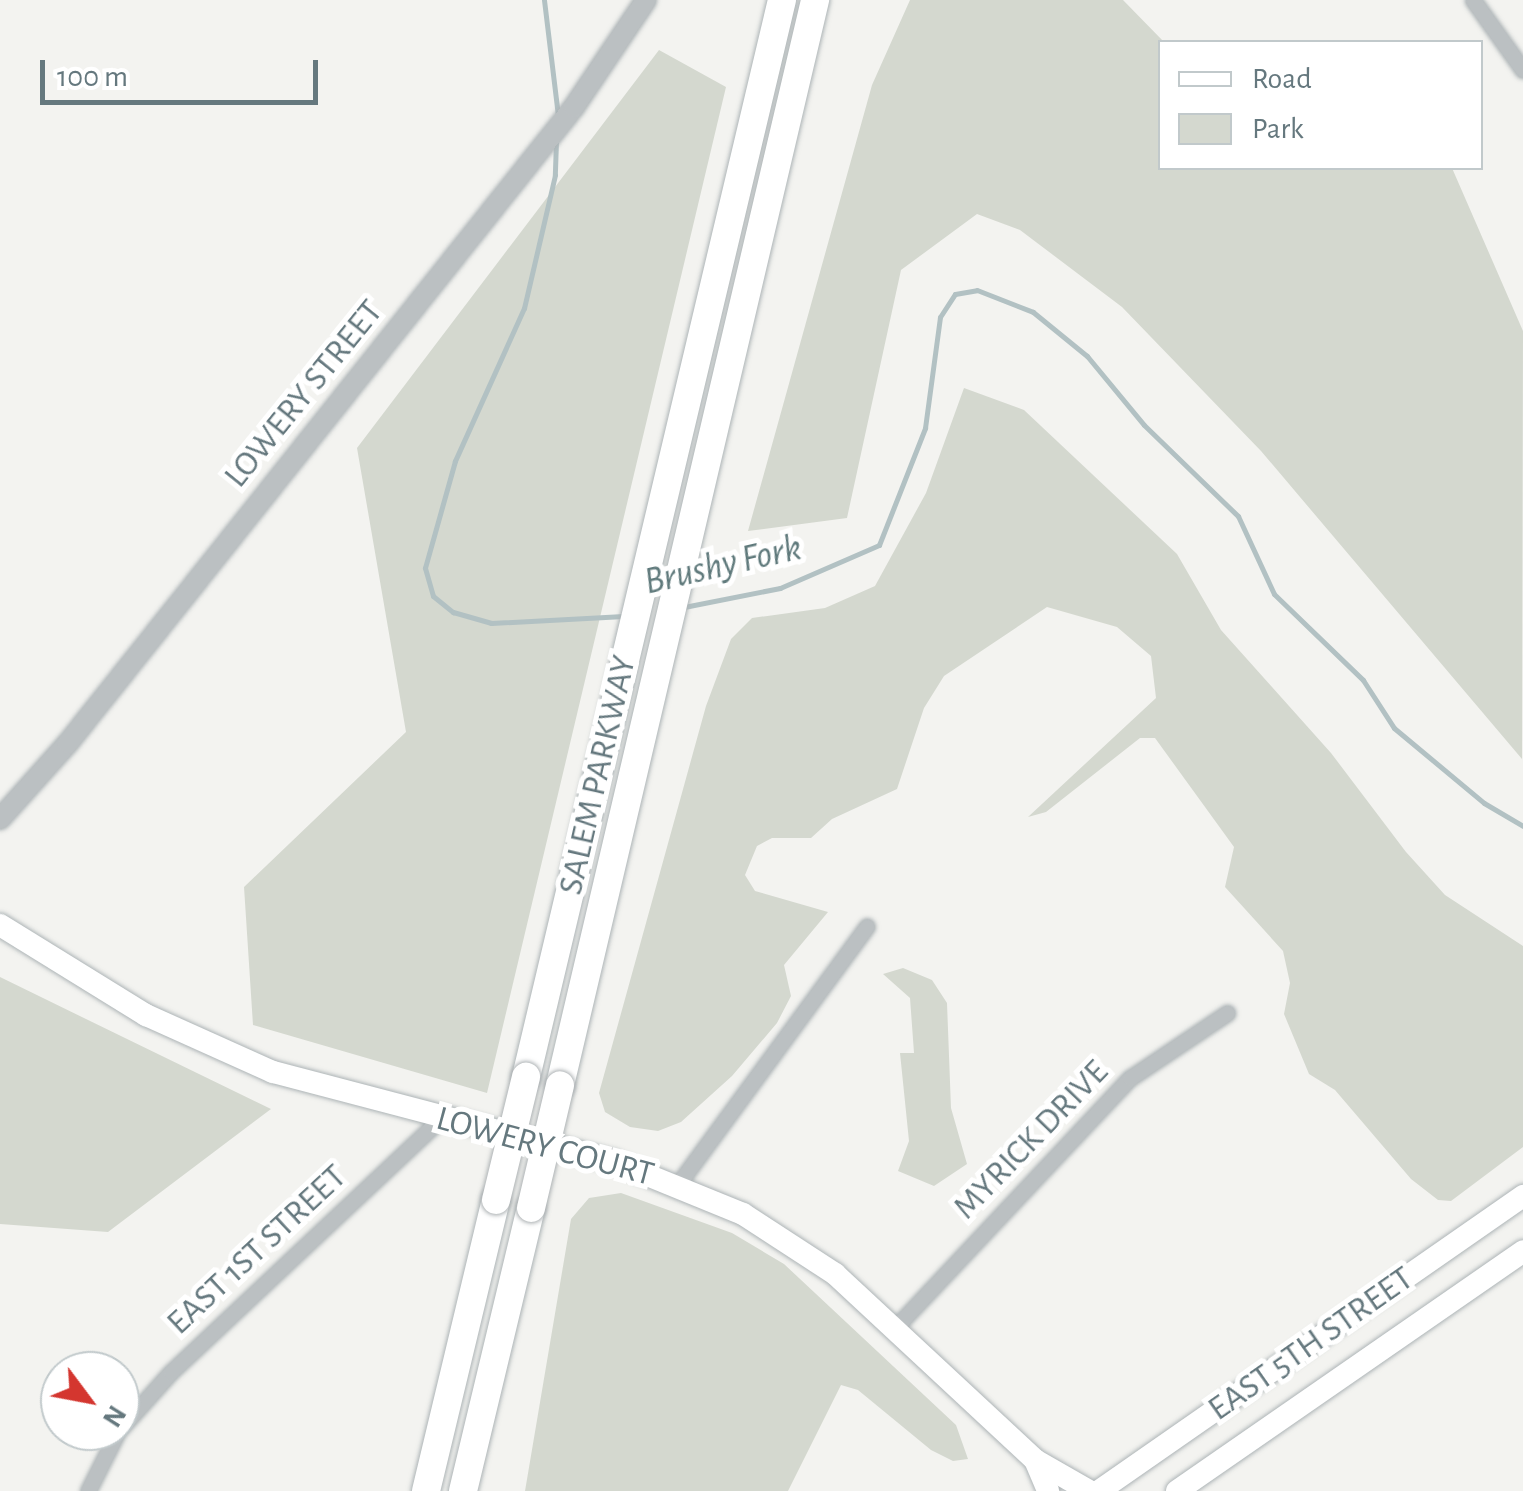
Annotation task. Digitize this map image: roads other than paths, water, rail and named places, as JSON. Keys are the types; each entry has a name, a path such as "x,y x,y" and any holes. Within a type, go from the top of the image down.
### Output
{"highway":[{"name":"SALEM PARKWAY","path":"426,1491 782,0"},
{"name":"SALEM PARKWAY","path":"463,1491 816,0"}],"main road":[{"name":"LOWERY COURT","path":"0,925 146,1015 229,1055 322,1088 679,1183 806,1252 1035,1460 1089,1491"},
{"name":"EAST 5TH STREET","path":"1098,1491 1523,1196"},
{"name":"EAST 5TH STREET","path":"1177,1491 1523,1250"},
{"name":"LOWERY COURT","path":"1035,1460 1048,1491"}],"street":[{"name":"LOWERY STREET","path":"0,819 68,743 466,244 598,76 646,0"},
{"path":"1473,0 1523,70"},
{"path":"679,1183 866,926"},
{"name":"MYRICK DRIVE","path":"894,1328 1130,1078 1227,1012"},
{"name":"EAST 1ST STREET","path":"140,1407 171,1372 440,1119"},
{"name":"EAST 1ST STREET","path":"88,1491 108,1451"}],"waterway":[{"name":"Brushy Fork","path":"544,0 558,115"},
{"name":"Brushy Fork","path":"556,141 555,175 524,308 455,461 425,568 433,596 453,612 491,623 624,616"},
{"name":"Brushy Fork","path":"684,607 780,588 879,545 925,428 940,317 955,294 977,290 1033,312 1087,356 1144,425 1238,516 1274,594 1363,680 1394,728 1484,803 1523,826"}]}
